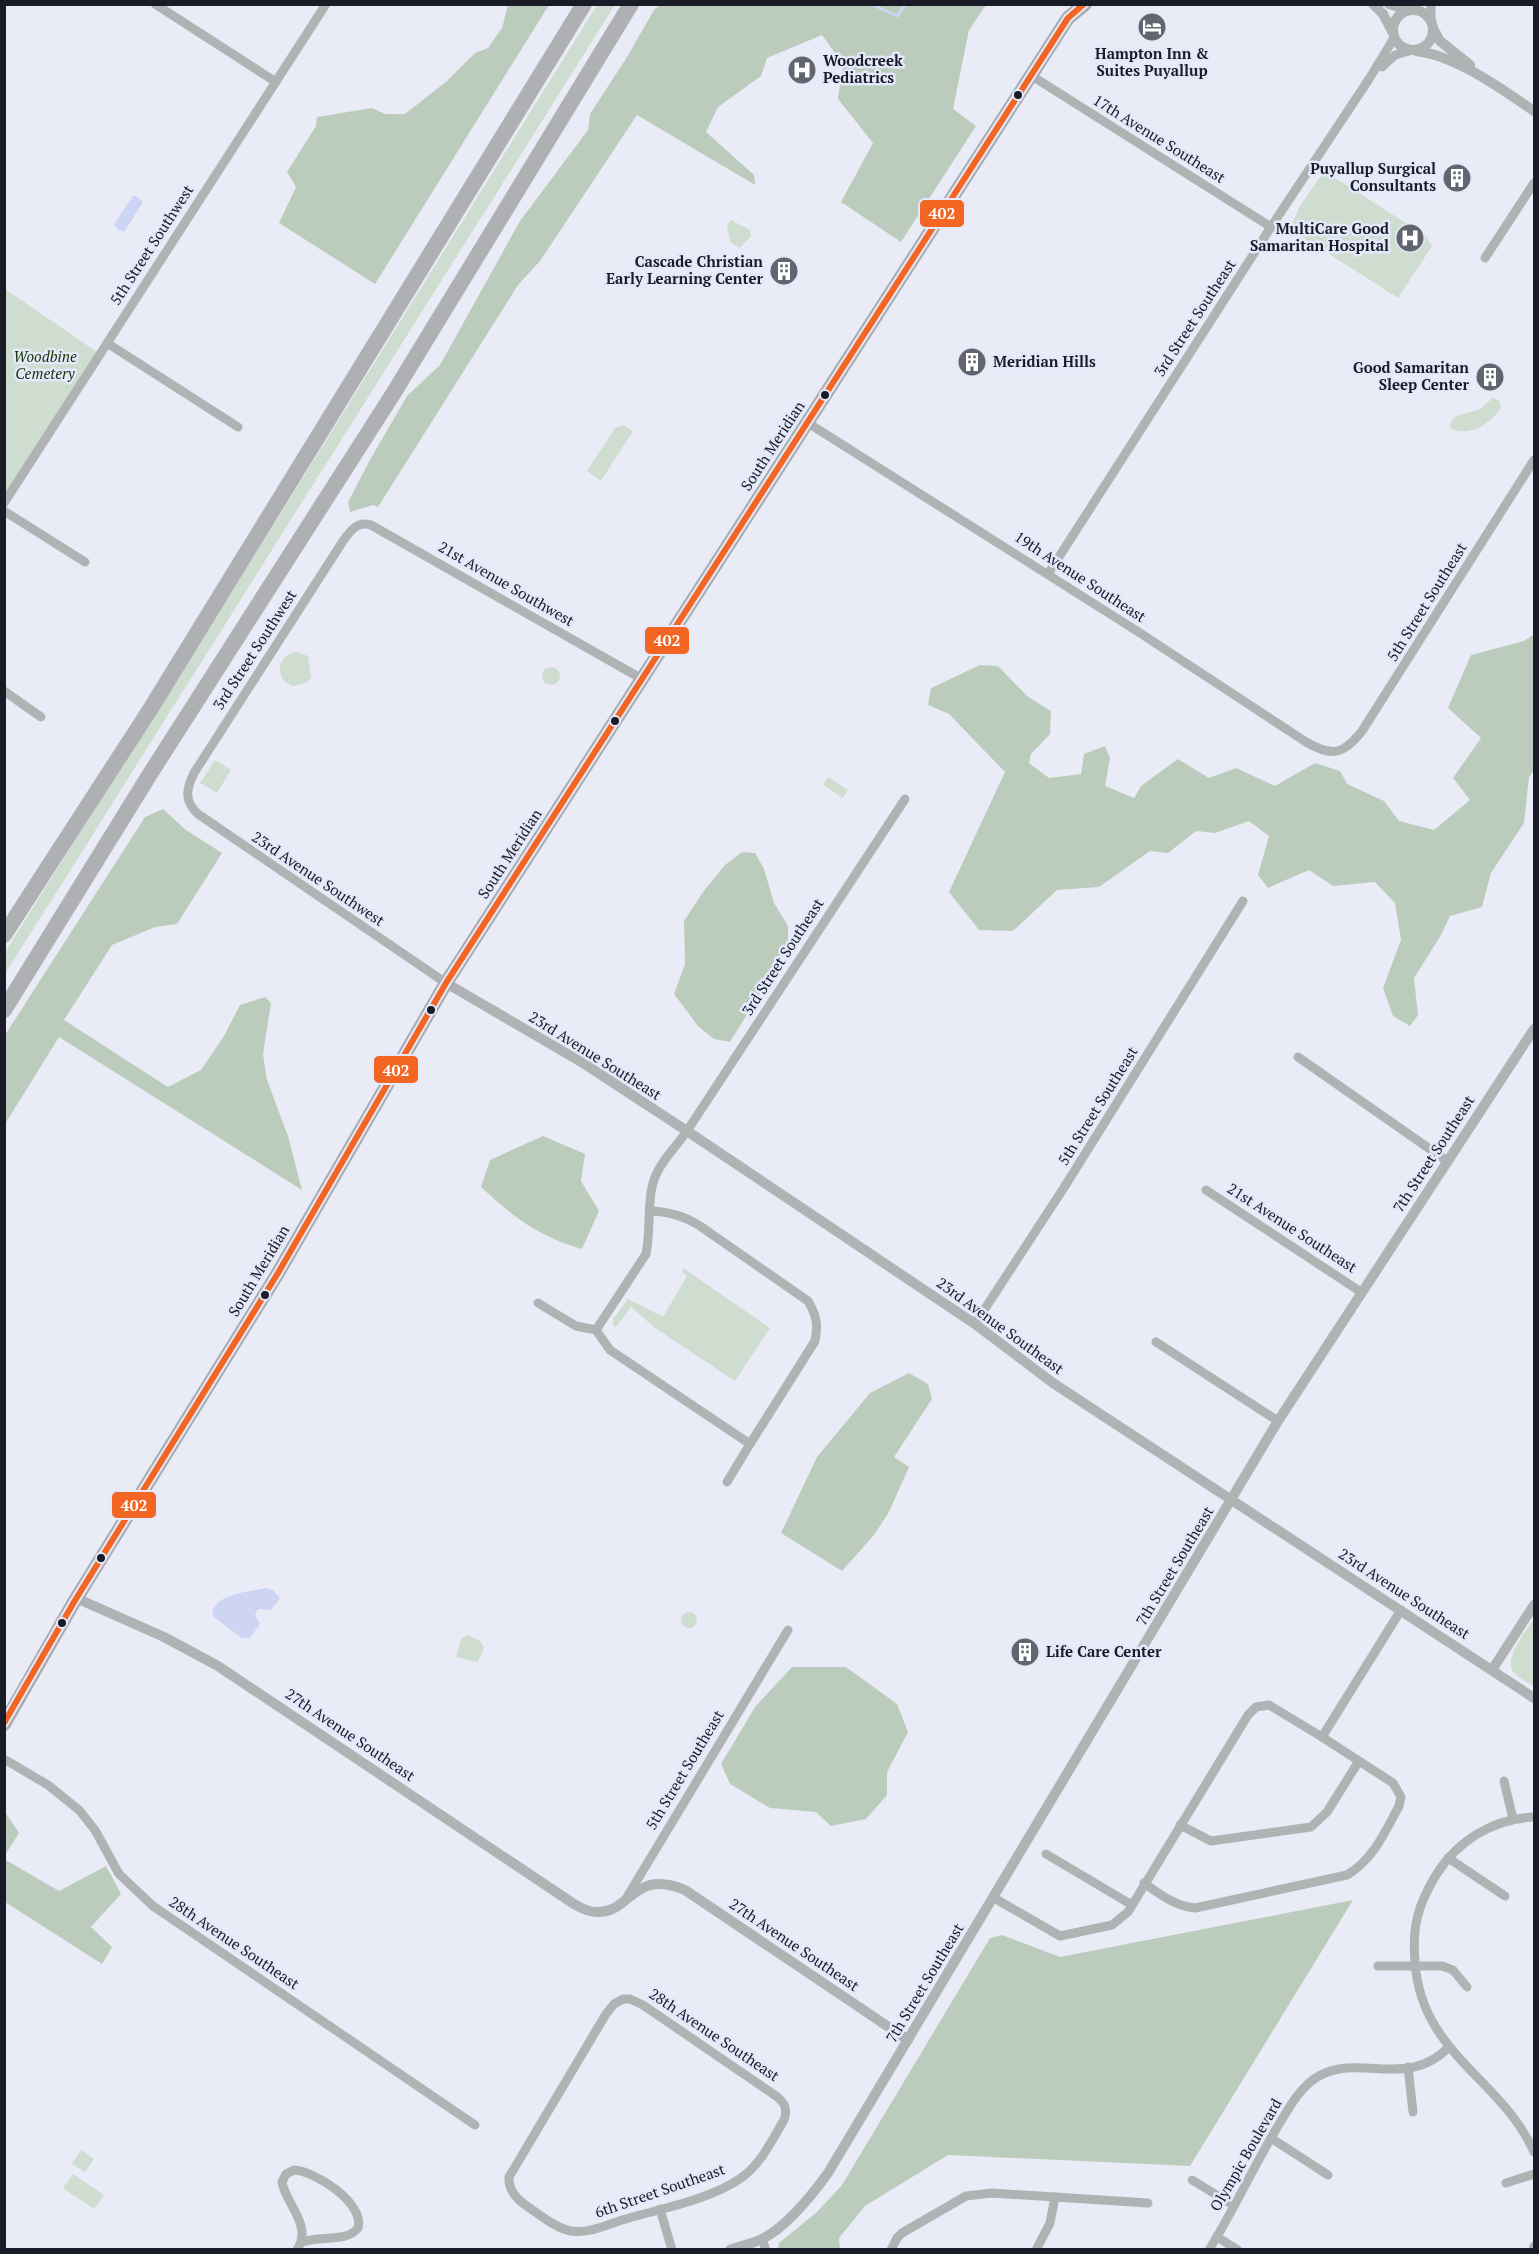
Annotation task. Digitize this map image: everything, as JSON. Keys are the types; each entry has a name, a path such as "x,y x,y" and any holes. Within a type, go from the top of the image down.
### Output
{"highway":[{"path":"4,935 152,708 584,4"},
{"path":"4,1010 150,774 393,394 631,4"}],"main road":[{"name":"South Meridian","path":"4,1724 76,1598 278,1273 446,983 1032,76 1069,11 1084,4"}],"street":[{"path":"155,4 276,82"},
{"name":"5th Street Southwest","path":"4,503 326,4"},
{"path":"1373,4 1383,14 1402,48 1437,55 1498,87"},
{"path":"1389,4 1422,12 1445,47 1534,111"},
{"path":"1412,51 1422,49 1431,40 1431,4"},
{"path":"1393,34 1397,18 1413,8"},
{"name":"3rd Street Southeast","path":"1048,574 1271,227 1370,79 1393,34"},
{"name":"3rd Street Southeast","path":"1370,79 1395,55 1412,51"},
{"name":"17th Avenue Southeast","path":"1032,76 1271,227"},
{"path":"1485,258 1534,183"},
{"path":"107,343 238,427"},
{"name":"19th Avenue Southeast","path":"807,423 1048,574 1306,742 1328,752 1336,751"},
{"name":"5th Street Southeast","path":"1336,751 1343,750 1355,740 1375,713 1534,460"},
{"path":"4,511 85,562"},
{"name":"21st Avenue Southwest","path":"353,528 363,524 380,529 642,679"},
{"name":"3rd Street Southwest","path":"187,790 200,763 353,528"},
{"path":"4,692 41,717"},
{"name":"23rd Avenue Southwest","path":"187,790 189,803 198,814 446,983"},
{"name":"3rd Street Southeast","path":"596,1330 646,1254 653,1180 905,799"},
{"name":"5th Street Southeast","path":"975,1324 1065,1186 1243,901"},
{"name":"23rd Avenue Southeast","path":"446,983 583,1063 687,1131 975,1324 1053,1383 1534,1698"},
{"name":"7th Street Southeast","path":"730,2250 764,2244 811,2197 828,2173 1278,1421 1534,1029"},
{"path":"1298,1057 1447,1161"},
{"name":"21st Avenue Southeast","path":"1206,1190 1361,1292"},
{"path":"651,1211 684,1216 700,1226 808,1301 816,1315 818,1326 815,1341 727,1482"},
{"path":"538,1303 576,1326 596,1330 610,1350 750,1444"},
{"path":"1156,1342 1278,1421"},
{"name":"27th Avenue Southeast","path":"76,1598 164,1637 218,1666 574,1904 597,1912 618,1906 638,1889 650,1885 671,1884 685,1890 908,2040"},
{"path":"1492,1670 1534,1605"},
{"path":"1322,1737 1401,1610"},
{"name":"5th Street Southeast","path":"627,1897 788,1630"},
{"path":"994,1898 1060,1936 1112,1925 1128,1912 1144,1883 1248,1715 1256,1707 1269,1705 1322,1737 1393,1783 1401,1797 1400,1806 1370,1856 1359,1868 1347,1875 1195,1908 1177,1904 1144,1883"},
{"name":"28th Avenue Southeast","path":"4,1759 48,1785 79,1810 95,1830 119,1874 153,1906 475,2125"},
{"path":"1180,1826 1211,1841 1311,1827 1327,1812 1359,1761"},
{"path":"1504,1781 1513,1819"},
{"path":"1534,1817 1513,1819 1470,1837 1448,1858 1429,1887 1418,1911 1415,1927 1416,1982 1422,2004 1449,2047 1518,2124 1534,2152"},
{"path":"1046,1854 1132,1905"},
{"path":"1448,1858 1505,1896"},
{"path":"1378,1966 1447,1968 1452,1970 1467,1987"},
{"name":"28th Avenue Southeast","path":"573,2231 558,2226 515,2196 510,2188 509,2177 513,2166 606,2014 620,2000 630,1999 643,2005 776,2096 786,2107"},
{"name":"Olympic Boulevard","path":"1209,2250 1292,2103 1318,2076 1341,2069 1397,2070 1432,2062 1449,2047"},
{"path":"1408,2067 1413,2112"},
{"name":"6th Street Southeast","path":"573,2231 591,2230 660,2209 721,2189 742,2177 758,2162 784,2120 786,2107"},
{"path":"1271,2138 1328,2175"},
{"path":"294,2170 311,2175 336,2190 355,2207 360,2217 358,2228 351,2235 314,2238 300,2246 300,2221 283,2184 284,2176 294,2170"},
{"path":"1506,2183 1534,2174"},
{"path":"1192,2180 1233,2205"},
{"path":"891,2249 902,2233 966,2196 982,2193 1148,2204"},
{"path":"1035,2250 1050,2223 1055,2197"},
{"path":"660,2209 672,2250"},
{"path":"1217,2237 1238,2250"}],"green space":[{"path":"661,4 986,5 969,30 953,109 976,126 901,242 841,202 873,143 838,99 843,64 822,35 767,58 761,76 718,107 706,132 754,175 755,185 637,115 540,261 518,285 378,507 373,505 350,512 348,502 407,396 440,365 520,221 588,130 590,114 654,10"},
{"path":"508,5 549,5 375,284 279,223 296,187 287,172 316,126 317,117 372,108 385,114 405,114 447,81 475,53 488,48 502,28"},
{"path":"597,5 615,5 5,974 5,952"},
{"path":"1324,171 1425,235 1432,246 1398,298 1290,229 1300,206"},
{"path":"731,220 750,230 751,236 740,248 730,242 727,226"},
{"name":"Woodbine Cemetery","path":"5,289 100,354 5,503"},
{"path":"1493,398 1499,401 1501,408 1485,424 1464,431 1450,428 1453,419 1479,409"},
{"path":"624,425 633,431 601,481 587,471 615,428"},
{"path":"1534,634 1534,770 1529,777 1524,823 1491,873 1482,907 1450,916 1414,978 1418,1015 1410,1026 1393,1016 1383,988 1401,940 1395,903 1375,882 1333,886 1309,870 1268,888 1258,875 1269,836 1249,821 1215,833 1196,831 1168,853 1150,851 1099,887 1057,890 1013,931 979,930 949,892 1005,772 949,714 928,705 931,688 980,665 998,666 1027,696 1051,711 1050,734 1031,754 1029,763 1049,778 1081,774 1084,754 1105,746 1110,758 1105,786 1134,798 1141,786 1178,759 1209,778 1236,768 1275,786 1315,763 1340,771 1347,784 1384,801 1399,821 1434,830 1470,800 1453,778 1481,738 1448,708 1471,655 1524,641"},
{"path":"296,652 308,656 311,677 307,683 293,686 283,679 280,668 284,658"},
{"path":"551,667 557,670 560,676 557,682 551,685 545,682 542,676 545,670"},
{"path":"215,760 231,770 217,793 200,783"},
{"path":"828,777 848,790 843,798 823,785"},
{"path":"163,809 186,830 222,853 177,924 155,927 112,945 64,1020 168,1087 201,1070 224,1036 240,1005 265,997 271,1003 263,1054 267,1080 288,1136 302,1190 59,1037 5,1124 5,1035 145,817"},
{"path":"742,852 755,853 764,869 774,903 788,926 788,948 730,1042 714,1039 698,1026 674,994 685,964 684,921 703,892 725,865"},
{"path":"543,1136 585,1154 581,1181 599,1211 582,1249 552,1238 527,1225 481,1187 490,1160"},
{"path":"683,1268 770,1328 735,1381 655,1328 631,1307 616,1327 613,1325 613,1319 628,1299 663,1317 687,1276 682,1271"},
{"path":"909,1373 928,1384 932,1399 894,1457 909,1467 889,1512 874,1535 842,1571 781,1533 817,1457 870,1393"},
{"path":"686,1612 692,1612 697,1620 695,1626 686,1628 681,1623 681,1617"},
{"path":"1534,1619 1534,1687 1516,1675 1511,1664 1518,1643"},
{"path":"467,1635 480,1641 484,1648 478,1662 456,1657 461,1639"},
{"path":"792,1667 846,1667 897,1704 908,1732 887,1772 887,1795 866,1819 831,1826 816,1812 770,1808 730,1784 721,1764 755,1707"},
{"path":"5,1812 19,1833 4,1855"},
{"path":"4,1859 59,1891 106,1866 121,1894 91,1927 112,1947 102,1964 5,1902"},
{"path":"1353,1900 1190,2166 948,2155 865,2206 839,2238 840,2249 778,2249 779,2243 817,2212 842,2185 990,1938 1002,1935 1060,1957"},
{"path":"81,2150 94,2159 85,2172 72,2164"},
{"path":"73,2174 104,2195 94,2209 63,2188"}],"water":[{"path":"133,196 143,202 124,232 118,230 114,224"},
{"path":"266,1588 273,1590 280,1598 271,1610 258,1609 255,1615 260,1624 250,1638 242,1638 212,1614 214,1607 226,1598 242,1592"}],"waterway":[{"path":"871,4 897,16 906,4"}],"transit line":[{"name":"402","path":"4,1723 74,1602 278,1273 446,983 1068,18 1084,4"}],"place":[{"name":"Hampton Inn & Suites Puyallup","path":"1152,27"},
{"name":"Woodcreek Pediatrics","path":"802,70"},
{"name":"Puyallup Surgical Consultants","path":"1457,178"},
{"name":"MultiCare Good Samaritan Hospital","path":"1410,238"},
{"name":"Cascade Christian Early Learning Center","path":"784,271"},
{"name":"Meridian Hills","path":"972,362"},
{"name":"Good Samaritan Sleep Center","path":"1490,377"},
{"name":"Life Care Center","path":"1025,1652"}]}
